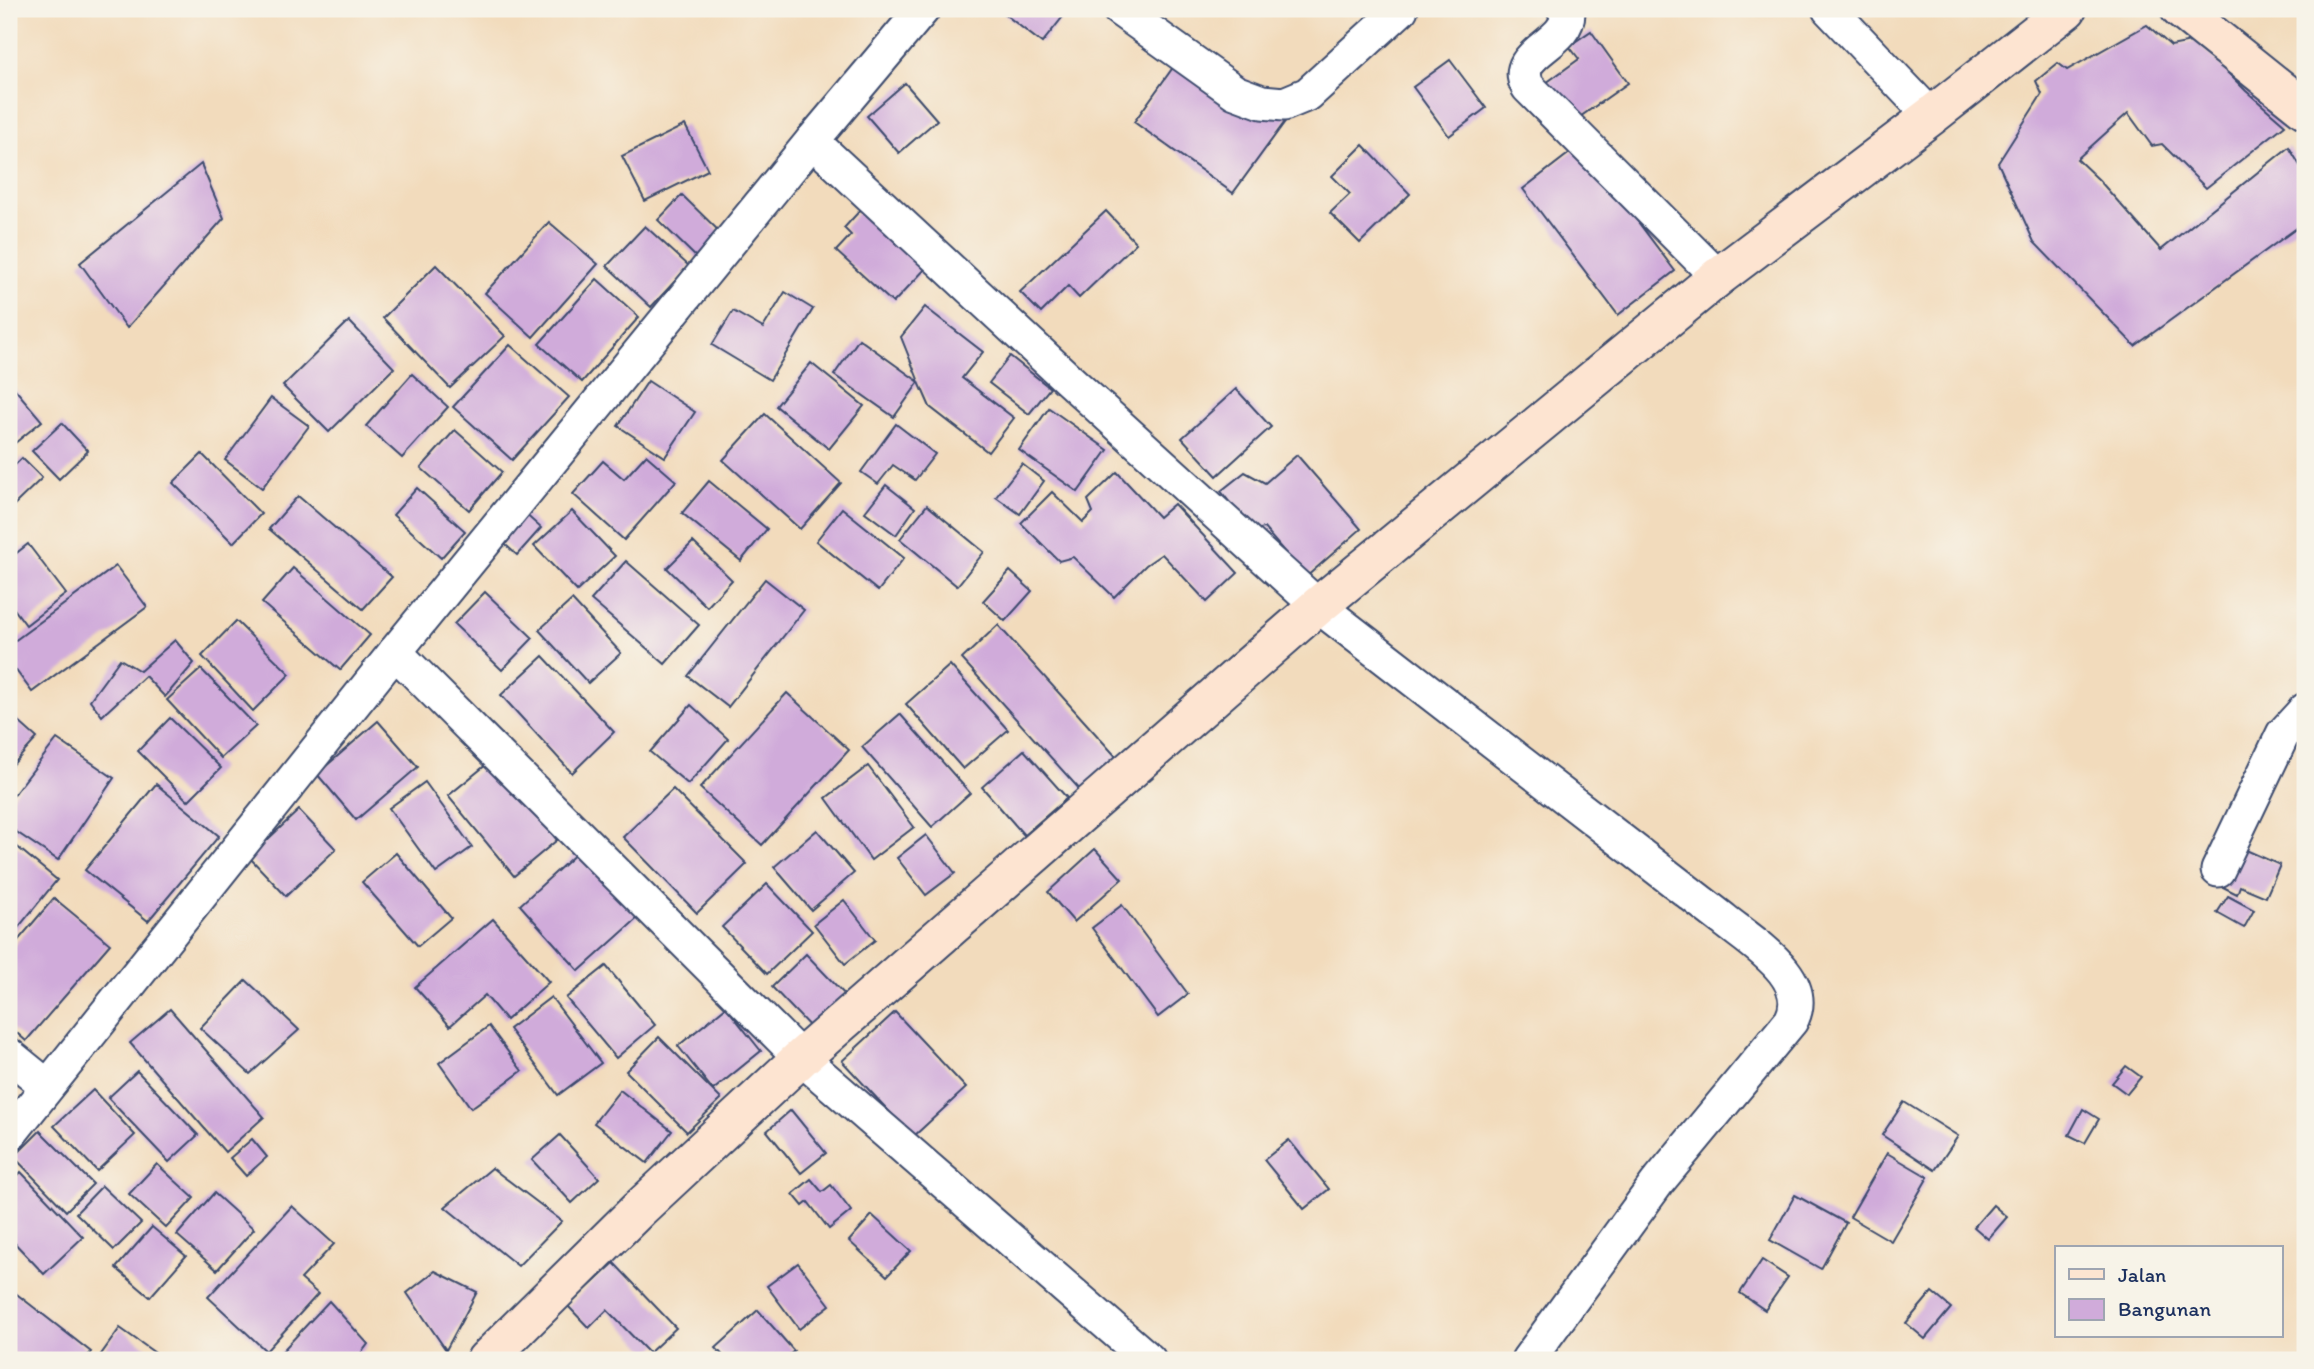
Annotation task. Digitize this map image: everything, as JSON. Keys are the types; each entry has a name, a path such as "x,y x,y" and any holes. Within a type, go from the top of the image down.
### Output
{"street":[{"path":"9,1135 395,652 923,9"},
{"path":"1119,9 1235,92 1262,102 1284,104 1308,94 1401,9"},
{"path":"1564,9 1567,13 1564,29 1525,66 1524,74 1528,87 1718,277"},
{"path":"1829,9 1931,116"},
{"path":"486,1360 639,1209 801,1058 1318,606 1718,277 2067,9"},
{"path":"2180,9 2305,109"},
{"path":"812,141 1318,606 1779,964 1791,982 1796,998 1796,1011 1791,1021 1657,1183 1528,1360"},
{"path":"395,652 801,1058 1149,1360"},
{"path":"2218,870 2283,734 2305,710"},
{"path":"9,1055 47,1086"}],"building":[{"path":"998,9 1069,9 1042,43"},
{"path":"2147,25 2171,46 2196,41 2285,125 2206,188 2162,144 2152,146 2128,113 2077,159 2161,250 2289,147 2305,174 2305,222 2135,346 2034,242 1998,163 2042,94 2036,81 2058,63 2067,70"},
{"path":"1591,31 1628,83 1574,121 1546,83 1579,59 1569,46"},
{"path":"1192,41 1292,112 1233,193 1134,122"},
{"path":"1450,60 1486,108 1449,136 1413,87"},
{"path":"905,83 937,120 899,153 867,116"},
{"path":"685,125 708,170 645,201 622,156"},
{"path":"1363,145 1410,194 1360,243 1330,213 1350,194 1332,176"},
{"path":"1580,145 1675,271 1618,315 1523,189"},
{"path":"201,164 224,218 127,328 80,263"},
{"path":"682,195 723,235 699,260 658,220"},
{"path":"864,206 929,265 893,303 836,251 851,235 844,228"},
{"path":"1106,211 1136,243 1079,298 1068,286 1041,313 1020,292"},
{"path":"549,222 598,264 533,337 485,293"},
{"path":"645,226 689,266 651,307 607,266"},
{"path":"9,244 17,250 9,263"},
{"path":"436,265 505,336 450,388 383,318"},
{"path":"597,279 639,317 582,382 539,344"},
{"path":"785,292 813,309 770,380 712,345 733,311 763,328"},
{"path":"925,307 983,352 962,378 1014,418 988,452 930,407 901,337"},
{"path":"349,321 394,368 329,432 283,386"},
{"path":"859,339 919,382 894,417 834,375"},
{"path":"510,345 569,397 512,460 453,407"},
{"path":"1010,356 1050,388 1029,414 989,383"},
{"path":"811,363 864,406 829,449 776,406"},
{"path":"412,374 448,407 402,458 366,426"},
{"path":"648,381 695,412 665,457 618,426"},
{"path":"9,382 42,421 9,448"},
{"path":"1236,389 1271,427 1217,476 1182,438"},
{"path":"271,398 309,426 262,488 225,460"},
{"path":"1049,408 1108,450 1078,492 1019,450"},
{"path":"765,414 841,483 800,529 723,460"},
{"path":"62,423 88,451 59,479 32,451"},
{"path":"896,424 935,454 915,480 893,465 878,484 861,472"},
{"path":"455,430 502,472 469,510 421,468"},
{"path":"202,454 261,514 233,543 173,483"},
{"path":"646,455 676,481 624,540 573,494 603,461 624,479"},
{"path":"1297,455 1361,529 1306,577 1264,528 1251,531 1221,491 1245,472 1265,483"},
{"path":"22,458 42,478 12,507 9,503 9,471"},
{"path":"1022,464 1044,481 1020,514 996,497"},
{"path":"1117,472 1159,517 1174,504 1238,573 1207,602 1162,554 1146,565 1114,597 1073,557 1059,561 1021,523 1052,492 1083,522 1093,512 1088,500"},
{"path":"709,481 767,529 741,561 682,513"},
{"path":"886,485 915,508 896,535 865,512"},
{"path":"417,488 465,531 441,558 393,515"},
{"path":"298,496 392,577 363,609 269,529"},
{"path":"927,505 984,552 957,586 900,539"},
{"path":"842,508 904,558 878,591 816,541"},
{"path":"572,511 615,556 577,591 534,546"},
{"path":"523,512 541,528 517,555 499,539"},
{"path":"693,542 732,580 707,607 667,568"},
{"path":"28,544 66,594 26,625 9,602 9,559"},
{"path":"626,561 699,625 665,664 591,600"},
{"path":"116,566 147,607 32,692 9,661 9,645"},
{"path":"293,568 370,635 340,670 262,603"},
{"path":"1010,571 1032,591 1005,621 983,601"},
{"path":"765,579 804,610 728,707 688,676"},
{"path":"485,592 533,638 502,670 454,624"},
{"path":"572,600 621,653 588,683 539,630"},
{"path":"236,621 290,674 253,711 202,656"},
{"path":"998,625 1119,760 1082,792 962,659"},
{"path":"175,640 194,663 165,697 145,676 102,716 90,700 120,659 140,671"},
{"path":"543,656 614,732 572,773 501,695"},
{"path":"950,665 1008,730 963,769 906,704"},
{"path":"201,669 256,726 221,758 167,700"},
{"path":"787,693 849,750 762,845 700,788"},
{"path":"691,705 728,739 688,784 650,752"},
{"path":"9,713 37,738 9,769"},
{"path":"900,714 970,793 932,827 862,747"},
{"path":"170,718 221,768 188,801 138,751"},
{"path":"378,721 418,767 356,820 317,774"},
{"path":"57,739 114,778 58,860 9,827 9,801"},
{"path":"1024,750 1067,798 1024,835 982,787"},
{"path":"492,760 557,840 514,876 448,796"},
{"path":"868,766 914,827 871,860 826,798"},
{"path":"425,782 472,847 436,873 389,808"},
{"path":"156,784 219,836 148,921 85,870"},
{"path":"673,789 747,864 697,913 623,837"},
{"path":"299,810 336,849 286,896 249,857"},
{"path":"817,830 854,873 811,910 774,867"},
{"path":"926,835 955,873 926,895 897,858"},
{"path":"9,840 57,880 9,939"},
{"path":"2237,846 2280,865 2266,897 2240,886 2237,894 2219,885"},
{"path":"1095,849 1122,879 1074,922 1048,892"},
{"path":"579,851 639,917 579,971 520,905"},
{"path":"396,853 451,918 418,946 362,882"},
{"path":"767,884 812,931 767,974 722,927"},
{"path":"2228,896 2254,910 2244,928 2217,913"},
{"path":"54,898 110,944 26,1041 9,1026 9,951"},
{"path":"844,900 875,940 845,964 814,924"},
{"path":"1122,905 1188,994 1158,1017 1092,928"},
{"path":"493,919 549,982 506,1020 485,995 450,1026 415,987"},
{"path":"806,954 849,999 815,1032 772,987"},
{"path":"606,966 655,1025 616,1058 566,998"},
{"path":"246,980 299,1030 250,1074 200,1028"},
{"path":"551,997 601,1063 558,1095 509,1029"},
{"path":"726,1007 761,1051 713,1090 678,1046"},
{"path":"170,1009 264,1117 225,1152 130,1043"},
{"path":"895,1012 966,1088 913,1137 842,1061"},
{"path":"489,1026 522,1071 471,1108 439,1063"},
{"path":"659,1037 721,1099 687,1132 626,1071"},
{"path":"9,1062 24,1076 9,1091"},
{"path":"2126,1066 2141,1077 2127,1094 2112,1083"},
{"path":"137,1071 198,1135 169,1162 108,1098"},
{"path":"93,1090 135,1135 97,1171 54,1126"},
{"path":"620,1090 672,1131 647,1163 594,1123"},
{"path":"1904,1102 1958,1136 1935,1170 1882,1135"},
{"path":"2083,1109 2099,1119 2085,1143 2069,1135"},
{"path":"791,1110 826,1153 801,1173 767,1131"},
{"path":"40,1131 93,1184 66,1211 14,1157"},
{"path":"560,1135 599,1178 572,1203 532,1160"},
{"path":"252,1139 267,1157 246,1176 230,1158"},
{"path":"1289,1140 1329,1189 1304,1209 1264,1160"},
{"path":"1887,1153 1928,1177 1891,1241 1850,1217"},
{"path":"157,1164 194,1198 166,1228 129,1194"},
{"path":"492,1168 562,1221 518,1266 445,1207"},
{"path":"21,1172 83,1237 44,1274 9,1237 9,1184"},
{"path":"811,1179 822,1192 831,1185 851,1211 829,1229 808,1202 803,1206 793,1194"},
{"path":"102,1186 141,1223 114,1250 76,1213"},
{"path":"214,1193 254,1229 217,1270 177,1235"},
{"path":"1795,1195 1846,1223 1821,1269 1770,1240"},
{"path":"1993,1205 2007,1217 1988,1239 1974,1227"},
{"path":"292,1206 334,1244 301,1279 318,1294 266,1351 208,1297"},
{"path":"872,1215 911,1251 887,1276 849,1241"},
{"path":"152,1227 186,1256 150,1297 116,1268"},
{"path":"1762,1260 1788,1277 1765,1310 1740,1293"},
{"path":"614,1263 676,1328 649,1353 607,1310 589,1328 568,1306"},
{"path":"798,1263 830,1305 799,1329 767,1286"},
{"path":"435,1271 477,1292 446,1350 407,1293"},
{"path":"9,1288 91,1352 85,1360 24,1360 14,1353 9,1359"},
{"path":"1932,1292 1951,1308 1925,1339 1906,1323"},
{"path":"329,1301 368,1344 356,1360 274,1360"},
{"path":"758,1310 794,1351 783,1360 727,1360 716,1348"},
{"path":"120,1328 165,1360 97,1360"}]}
